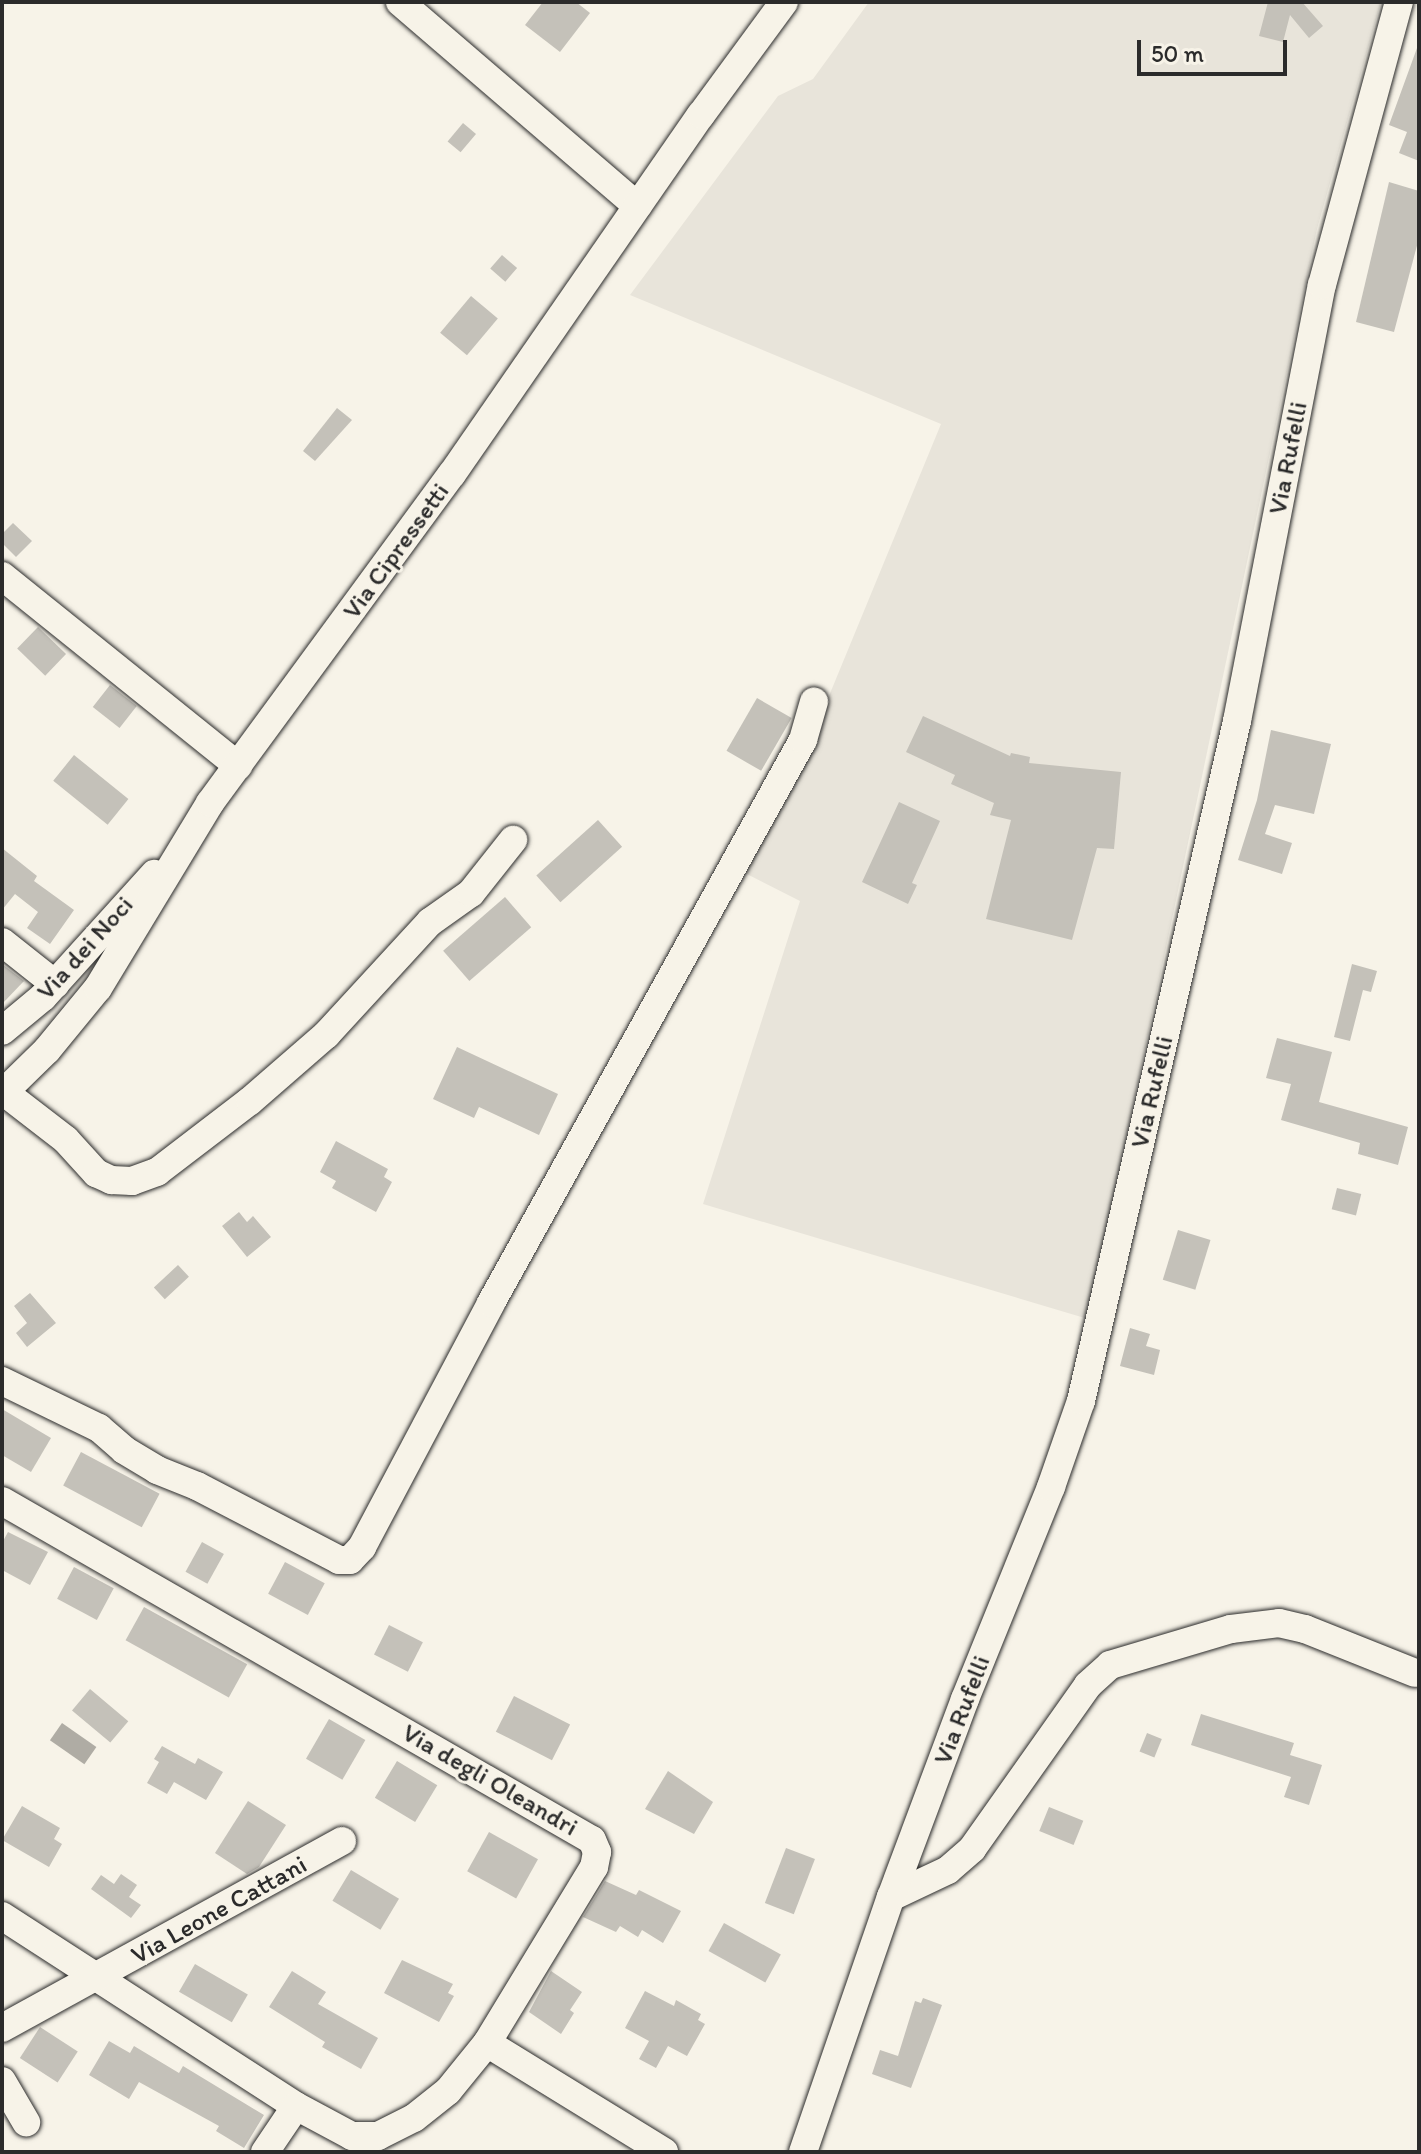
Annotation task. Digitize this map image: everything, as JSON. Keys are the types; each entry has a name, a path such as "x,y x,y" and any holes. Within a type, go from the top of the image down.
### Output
{"street":[{"path":"400,2 637,206"},
{"name":"Via Cipressetti","path":"3,1093 86,1004 169,868 238,766 443,487 637,206 784,2"},
{"name":"Via Rufelli","path":"803,2152 891,1897 965,1699 1051,1487 1081,1401 1237,721 1325,271 1399,2"},
{"path":"2,576 238,766"},
{"path":"2,1381 99,1428 124,1450 157,1470 197,1486 339,1560 350,1560 362,1547 491,1303 803,740 814,702"},
{"path":"3,1093 66,1140 96,1173 111,1180 132,1181 157,1172 250,1101 326,1035 430,922 471,893 513,840"},
{"name":"Via dei Noci","path":"2,1031 55,984 142,884 157,872 169,868"},
{"path":"2,942 55,984"},
{"name":"Via degli Oleandri","path":"2,1501 592,1840 597,1852 594,1867 487,2043"},
{"path":"891,1897 948,1870 972,1849 1088,1685 1110,1665 1231,1629 1279,1623 1305,1629 1415,1673"},
{"name":"Via Leone Cattani","path":"2,2028 342,1841"},
{"name":"Via Leone Cattani","path":"2,1916 96,1979 345,2134 378,2136 414,2118 439,2100 487,2043"},
{"path":"487,2043 664,2152"},
{"path":"2,2081 26,2122"},
{"path":"265,2152 296,2106"}],"shaded area":[{"path":"869,2 1381,2 1317,229 1088,1319 703,1204 800,901 743,872 810,742 941,424 630,295 778,96 813,79"},
{"path":"62,1723 96,1747 84,1764 50,1740"}],"building":[{"path":"543,2 576,2 590,13 560,52 525,25"},
{"path":"1268,2 1302,2 1323,26 1309,38 1290,15 1283,42 1259,36"},
{"path":"1417,48 1419,161 1399,153 1407,132 1389,125"},
{"path":"463,123 476,134 461,152 448,141"},
{"path":"1389,182 1419,191 1419,238 1394,332 1356,322"},
{"path":"502,255 517,268 505,282 490,269"},
{"path":"471,296 498,318 467,355 440,333"},
{"path":"337,408 352,420 315,461 303,451"},
{"path":"13,523 32,541 16,557 2,543 2,534"},
{"path":"38,627 66,654 45,676 17,649"},
{"path":"110,685 137,706 120,728 93,707"},
{"path":"757,698 792,718 761,771 726,751"},
{"path":"923,716 1010,756 1011,753 1030,757 1029,763 1121,772 1114,849 1097,848 1072,940 986,919 1011,820 990,815 994,803 951,784 955,775 906,752"},
{"path":"1271,730 1331,744 1314,814 1275,805 1265,834 1292,843 1282,874 1238,860 1257,800"},
{"path":"74,755 128,799 108,825 53,781"},
{"path":"899,802 940,821 912,883 917,885 908,904 862,882"},
{"path":"598,820 622,847 560,902 536,876"},
{"path":"2,848 37,876 34,881 74,910 50,944 27,928 38,912 15,894 2,910"},
{"path":"505,897 531,927 469,981 443,951"},
{"path":"2,964 24,981 2,1004"},
{"path":"1352,964 1377,971 1371,992 1363,990 1350,1041 1334,1037"},
{"path":"1277,1038 1332,1052 1319,1102 1408,1127 1398,1165 1358,1154 1360,1143 1281,1120 1291,1084 1266,1078"},
{"path":"457,1047 558,1094 539,1135 479,1107 474,1118 433,1099"},
{"path":"336,1141 388,1169 384,1177 392,1182 376,1212 332,1188 336,1181 320,1172"},
{"path":"1337,1188 1361,1194 1356,1215 1332,1209"},
{"path":"239,1212 247,1222 253,1216 271,1237 247,1257 222,1226"},
{"path":"1178,1230 1211,1240 1195,1290 1163,1280"},
{"path":"178,1265 189,1277 165,1299 154,1288"},
{"path":"30,1293 56,1323 27,1347 16,1333 27,1323 14,1306"},
{"path":"1130,1328 1150,1334 1146,1346 1160,1350 1154,1375 1120,1366"},
{"path":"2,1409 51,1438 31,1472 2,1455"},
{"path":"81,1452 160,1494 142,1527 63,1486"},
{"path":"8,1532 48,1552 30,1585 2,1570 2,1543"},
{"path":"202,1542 224,1554 207,1584 186,1572"},
{"path":"285,1562 325,1583 308,1615 268,1594"},
{"path":"74,1567 114,1588 97,1620 57,1599"},
{"path":"144,1607 247,1664 229,1697 126,1640"},
{"path":"389,1625 423,1642 408,1672 374,1654"},
{"path":"90,1689 128,1721 110,1743 72,1710"},
{"path":"514,1696 570,1725 552,1760 496,1732"},
{"path":"1201,1714 1294,1743 1290,1755 1322,1765 1309,1805 1284,1797 1291,1777 1191,1745"},
{"path":"329,1719 365,1740 342,1780 306,1759"},
{"path":"1147,1733 1162,1739 1154,1758 1140,1752"},
{"path":"162,1746 195,1764 198,1758 223,1772 206,1800 174,1782 167,1794 147,1783 159,1762 154,1759"},
{"path":"397,1761 437,1785 415,1822 375,1798"},
{"path":"668,1771 713,1802 694,1834 645,1809"},
{"path":"248,1801 286,1825 259,1867 247,1874 215,1853"},
{"path":"22,1806 60,1828 54,1839 62,1844 49,1867 2,1840"},
{"path":"1049,1807 1083,1821 1074,1845 1039,1831"},
{"path":"489,1832 538,1859 516,1899 467,1871"},
{"path":"786,1848 815,1859 794,1914 765,1903"},
{"path":"351,1870 399,1899 380,1930 332,1901"},
{"path":"121,1874 137,1885 129,1897 141,1905 131,1918 91,1889 101,1875 114,1884"},
{"path":"605,1881 636,1895 639,1890 681,1911 663,1943 642,1930 638,1937 620,1926 616,1932 583,1917"},
{"path":"724,1923 781,1955 765,1983 708,1951"},
{"path":"402,1960 453,1984 448,1993 454,1996 439,2022 384,1993"},
{"path":"195,1964 248,1994 232,2022 179,1992"},
{"path":"292,1971 326,1992 318,2004 378,2038 361,2069 322,2047 325,2042 269,2007"},
{"path":"551,1971 582,1992 570,2010 574,2013 561,2034 529,2012"},
{"path":"645,1991 674,2006 676,2000 701,2014 698,2020 705,2024 687,2056 668,2046 656,2068 639,2059 649,2041 625,2028"},
{"path":"923,1998 942,2005 911,2088 872,2074 880,2050 898,2056 915,2001 921,2003"},
{"path":"40,2027 78,2052 58,2083 20,2058"},
{"path":"109,2041 130,2053 134,2046 179,2073 183,2066 264,2115 244,2148 216,2131 219,2126 139,2082 129,2099 89,2075"}]}
